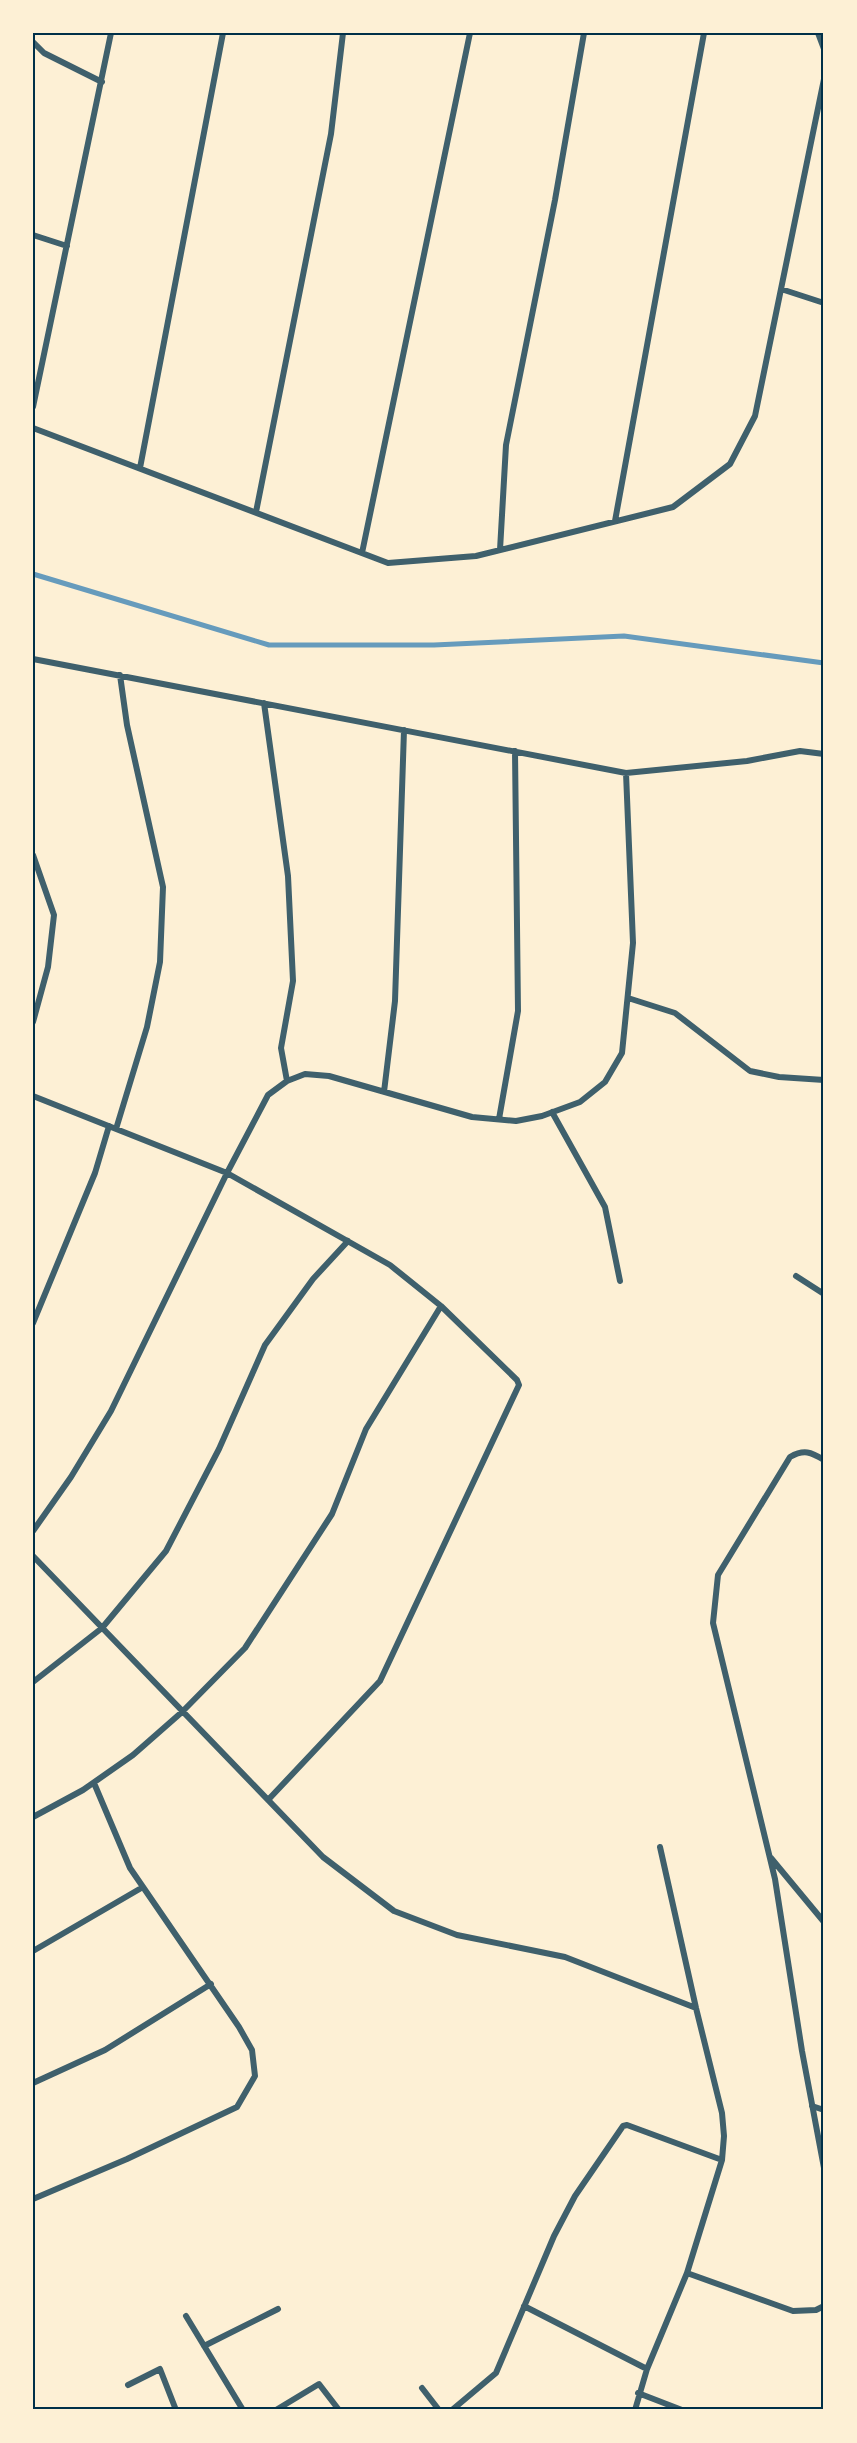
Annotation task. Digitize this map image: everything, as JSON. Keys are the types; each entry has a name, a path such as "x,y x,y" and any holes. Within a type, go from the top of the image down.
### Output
{"street":[{"path":"33,406 111,33"},
{"path":"140,468 223,33"},
{"path":"256,512 331,134 343,33"},
{"path":"362,553 470,33"},
{"path":"500,550 506,445 555,200 584,33"},
{"path":"615,521 704,33"},
{"path":"818,33 824,49"},
{"path":"33,42 44,53 102,82"},
{"path":"33,428 387,562 477,556 673,507 730,464 755,416 824,79"},
{"path":"33,235 67,246"},
{"path":"781,289 824,303"},
{"path":"33,658 627,773 747,761 800,751 824,754"},
{"path":"33,1323 113,1128 147,1027 160,962 163,887 126,725 120,675"},
{"path":"264,703 288,876 294,981 281,1048 287,1081"},
{"path":"384,1092 395,1001 404,730"},
{"path":"499,1119 518,1011 515,752"},
{"path":"33,1531 71,1478 111,1411 227,1173 268,1095 287,1081 305,1074 329,1076 472,1117 516,1121 580,1102 605,1082 622,1053 633,943 627,773"},
{"path":"33,855 54,915 48,967 33,1022"},
{"path":"628,998 675,1012 750,1071 779,1077 824,1080"},
{"path":"33,1096 227,1173 390,1265 441,1306 518,1380 519,1390 380,1681 268,1800"},
{"path":"552,1112 605,1207 620,1281"},
{"path":"33,1682 102,1628 166,1551 219,1449 265,1345 312,1279 348,1241"},
{"path":"796,1276 824,1294"},
{"path":"33,1817 94,1782 133,1755 182,1712 245,1648 332,1514 366,1429 441,1306"},
{"path":"824,1460 810,1452 799,1452 790,1457 718,1575 713,1623 769,1856 824,2168"},
{"path":"33,1556 323,1857 394,1911 457,1935 565,1957 696,2008"},
{"path":"33,2199 127,2159 237,2106 255,2076 252,2050 211,1984 130,1868 94,1782"},
{"path":"635,2410 638,2393 647,2369 687,2273 722,2160 724,2136 722,2113 660,1847"},
{"path":"769,1856 824,1922"},
{"path":"33,1950 143,1887"},
{"path":"33,2083 105,2050 211,1984"},
{"path":"812,2106 824,2110"},
{"path":"453,2410 496,2373 554,2236 569,2207 623,2126 627,2125 722,2160"},
{"path":"687,2273 793,2311 816,2310 824,2306"},
{"path":"524,2306 647,2369"},
{"path":"204,2346 278,2309"},
{"path":"186,2316 243,2410"},
{"path":"128,2385 160,2369 176,2410"},
{"path":"276,2410 316,2384 322,2385 339,2410"},
{"path":"422,2388 439,2410"},
{"path":"638,2393 682,2410"}],"waterway":[{"path":"33,574 269,645 434,645 624,636 824,663"}]}
